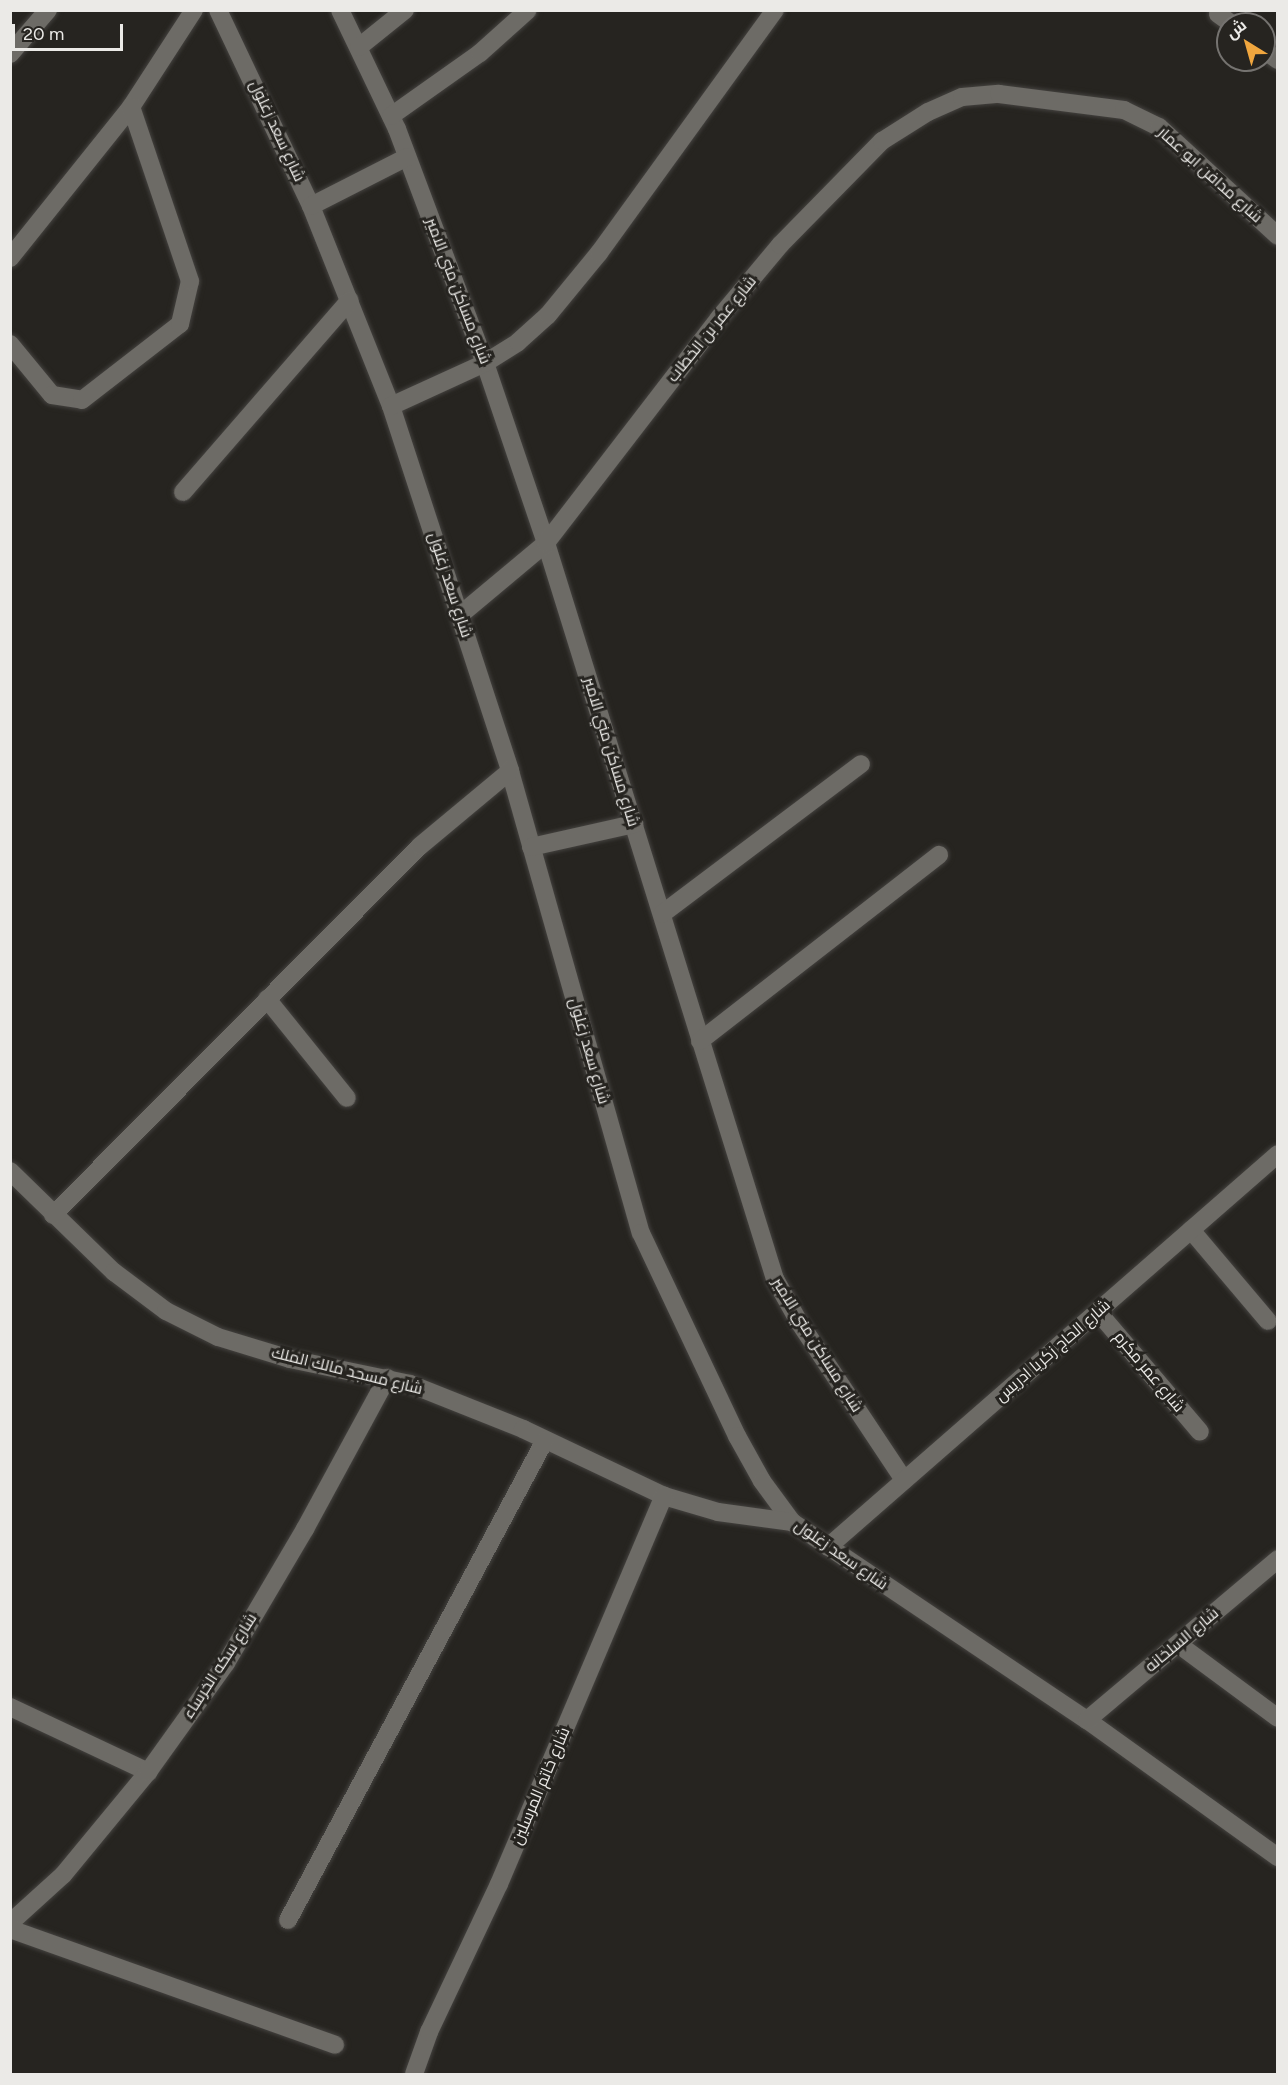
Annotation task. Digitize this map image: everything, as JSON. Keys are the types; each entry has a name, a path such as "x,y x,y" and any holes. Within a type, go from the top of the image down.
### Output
{"street":[{"path":"10,54 48,10"},
{"path":"10,258 131,108 194,10"},
{"name":"شارع سعد زغلول","path":"218,10 311,206 391,406 510,771 641,1233 737,1436 762,1481 792,1522 1087,1720 1278,1857"},
{"name":"شارع مساكن مني الامير","path":"340,10 391,116 485,363 546,543 775,1279 799,1322 904,1480"},
{"path":"359,47 405,10"},
{"path":"391,116 480,53 528,10"},
{"path":"391,406 485,363 518,342 548,315 575,285 775,10"},
{"name":"شارع مدافن ابو عمار","path":"999,94 1124,110 1139,116 1159,127 1278,236"},
{"name":"شارع عمر بن الخطاب","path":"460,615 546,543 719,318 780,245 882,141 928,112 962,97 999,94"},
{"path":"10,344 52,394 82,400 180,324 190,281 131,108"},
{"path":"311,206 407,157"},
{"path":"183,492 350,300"},
{"path":"662,914 861,764"},
{"path":"53,1215 420,846 510,771"},
{"path":"531,847 634,824"},
{"path":"700,1041 939,855"},
{"path":"267,999 347,1098"},
{"name":"شارع الحاج زكريا ادريس","path":"828,1548 1278,1154"},
{"name":"شارع مسجد مالك الملك","path":"10,1171 114,1272 166,1311 218,1337 290,1359 387,1378 431,1392 545,1440 664,1496 718,1512 792,1522"},
{"path":"1191,1230 1268,1321"},
{"name":"شارع عمر مكرم","path":"1098,1312 1200,1432"},
{"name":"شارع سكه الخرساء","path":"10,1923 63,1875 148,1772 226,1663 305,1529 387,1378"},
{"path":"288,1920 545,1440"},
{"name":"شارع خاتم المرسلين","path":"414,2074 429,2032 499,1884 664,1496"},
{"name":"شارع السلخانه","path":"1087,1720 1278,1559"},
{"path":"1178,1644 1278,1718"},
{"path":"10,1707 148,1772"},
{"path":"10,1929 335,2045"}]}
